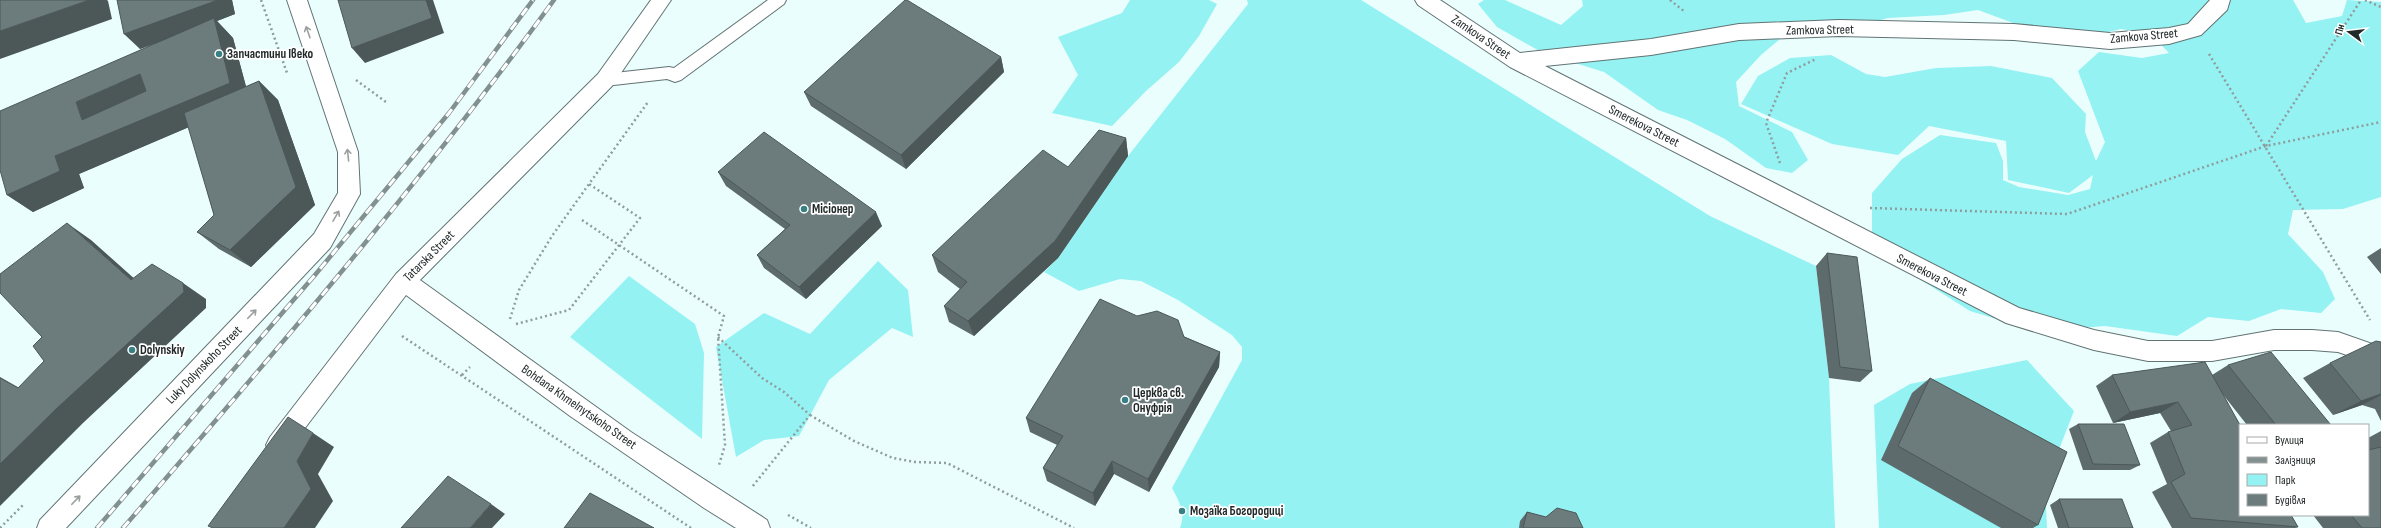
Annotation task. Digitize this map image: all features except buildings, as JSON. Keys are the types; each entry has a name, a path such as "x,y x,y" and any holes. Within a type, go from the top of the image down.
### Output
{"street":[{"name":"Luky Dolynskoho Street","path":"49,528 322,241 349,194 348,152 297,0"},
{"name":"Tatarska Street","path":"267,459 362,333 404,281 605,80 636,38 661,0"},
{"name":"Zamkova Street","path":"1425,0 1517,61 1651,47 1739,32 1869,29 2014,32 2110,41 2169,36 2194,30 2220,5 2220,0"},
{"name":"Smerekova Street","path":"1517,61 2014,316 2094,340 2148,351 2212,351 2274,340 2312,340 2338,342 2381,357"},
{"name":"Bohdana Khmelnytskoho Street","path":"404,281 666,468 712,500 758,528"}],"lane":[{"path":"605,80 669,73 675,76 779,0"}],"path":[{"path":"261,0 290,81"},
{"path":"2266,146 2361,0"},
{"path":"2365,0 2381,7"},
{"path":"2194,30 2266,146 2373,326"},
{"path":"1796,205 1766,123 1788,73 1822,56"},
{"path":"589,184 640,218 569,310 508,326 519,290 552,236 589,184 669,73"},
{"path":"351,76 386,102"},
{"path":"1867,207 2067,214 2266,146 2381,122"},
{"path":"582,220 724,316 718,337 725,445 717,471"},
{"path":"395,332 691,528"},
{"path":"718,337 762,378 784,392 810,416 854,441 893,458 915,462 947,463 1074,528"},
{"path":"747,492 810,416"},
{"path":"0,528 29,500"}],"green space":[{"path":"1130,0 1209,0 1217,4 1199,36 1179,62 1146,91 1112,126 1052,113 1078,75 1058,37 1122,13"},
{"path":"1247,0 1361,0 1710,216 1816,266 1829,378 1835,528 1180,528 1182,523 1181,507 1172,488 1242,360 1242,347 1232,335 1178,300 1141,281 1120,279 1079,291 1044,272 1058,258 1128,156 1248,4"},
{"path":"1484,0 1505,0 1561,25 1583,6 1582,0 2293,0 2306,23 2342,16 2347,0 2381,2 2381,197 2343,209 2293,210 2288,234 2323,272 2335,299 2321,313 2281,309 2249,321 2208,317 2177,336 2105,326 2067,329 2013,324 1970,311 1907,271 1872,242 1872,193 1902,159 1940,135 1996,143 2003,161 2003,180 2019,187 2068,195 2090,189 2093,175 2069,193 2008,180 2006,141 1929,126 1898,155 1832,144 1741,104 1758,76 1790,58 1831,55 1866,74 1885,77 1936,68 1991,66 2052,78 2086,114 2085,132 2096,161 2105,142 2078,71 2099,52 2142,58 2169,53 2151,34 2121,29 2092,36 2050,27 2016,24 1978,10 1944,15 1888,18 1842,31 1786,34 1761,55 1736,82 1739,106 1792,132 1808,160 1792,173 1766,168 1725,139 1687,120 1658,110 1604,72 1543,53 1497,27 1478,4"},
{"path":"878,261 908,290 913,337 892,328 829,380 799,436 764,440 736,457 716,347 764,313 810,334"},
{"path":"629,276 695,324 704,353 702,439 570,337"},
{"path":"2027,360 2074,411 2045,485 2047,528 1879,528 1874,405 1910,384"}],"railway":[{"path":"97,528 315,275 449,113 533,0"},
{"path":"123,528 290,334 398,203 554,0"}],"place":[{"name":"Запчастини Івеко","path":"219,54"},
{"name":"Місіонер","path":"804,209"},
{"name":"Dolynskiy","path":"132,350"},
{"name":"Церква св. Онуфрія","path":"1125,400"},
{"name":"Мозаїка Богородиці","path":"1182,511"}]}
